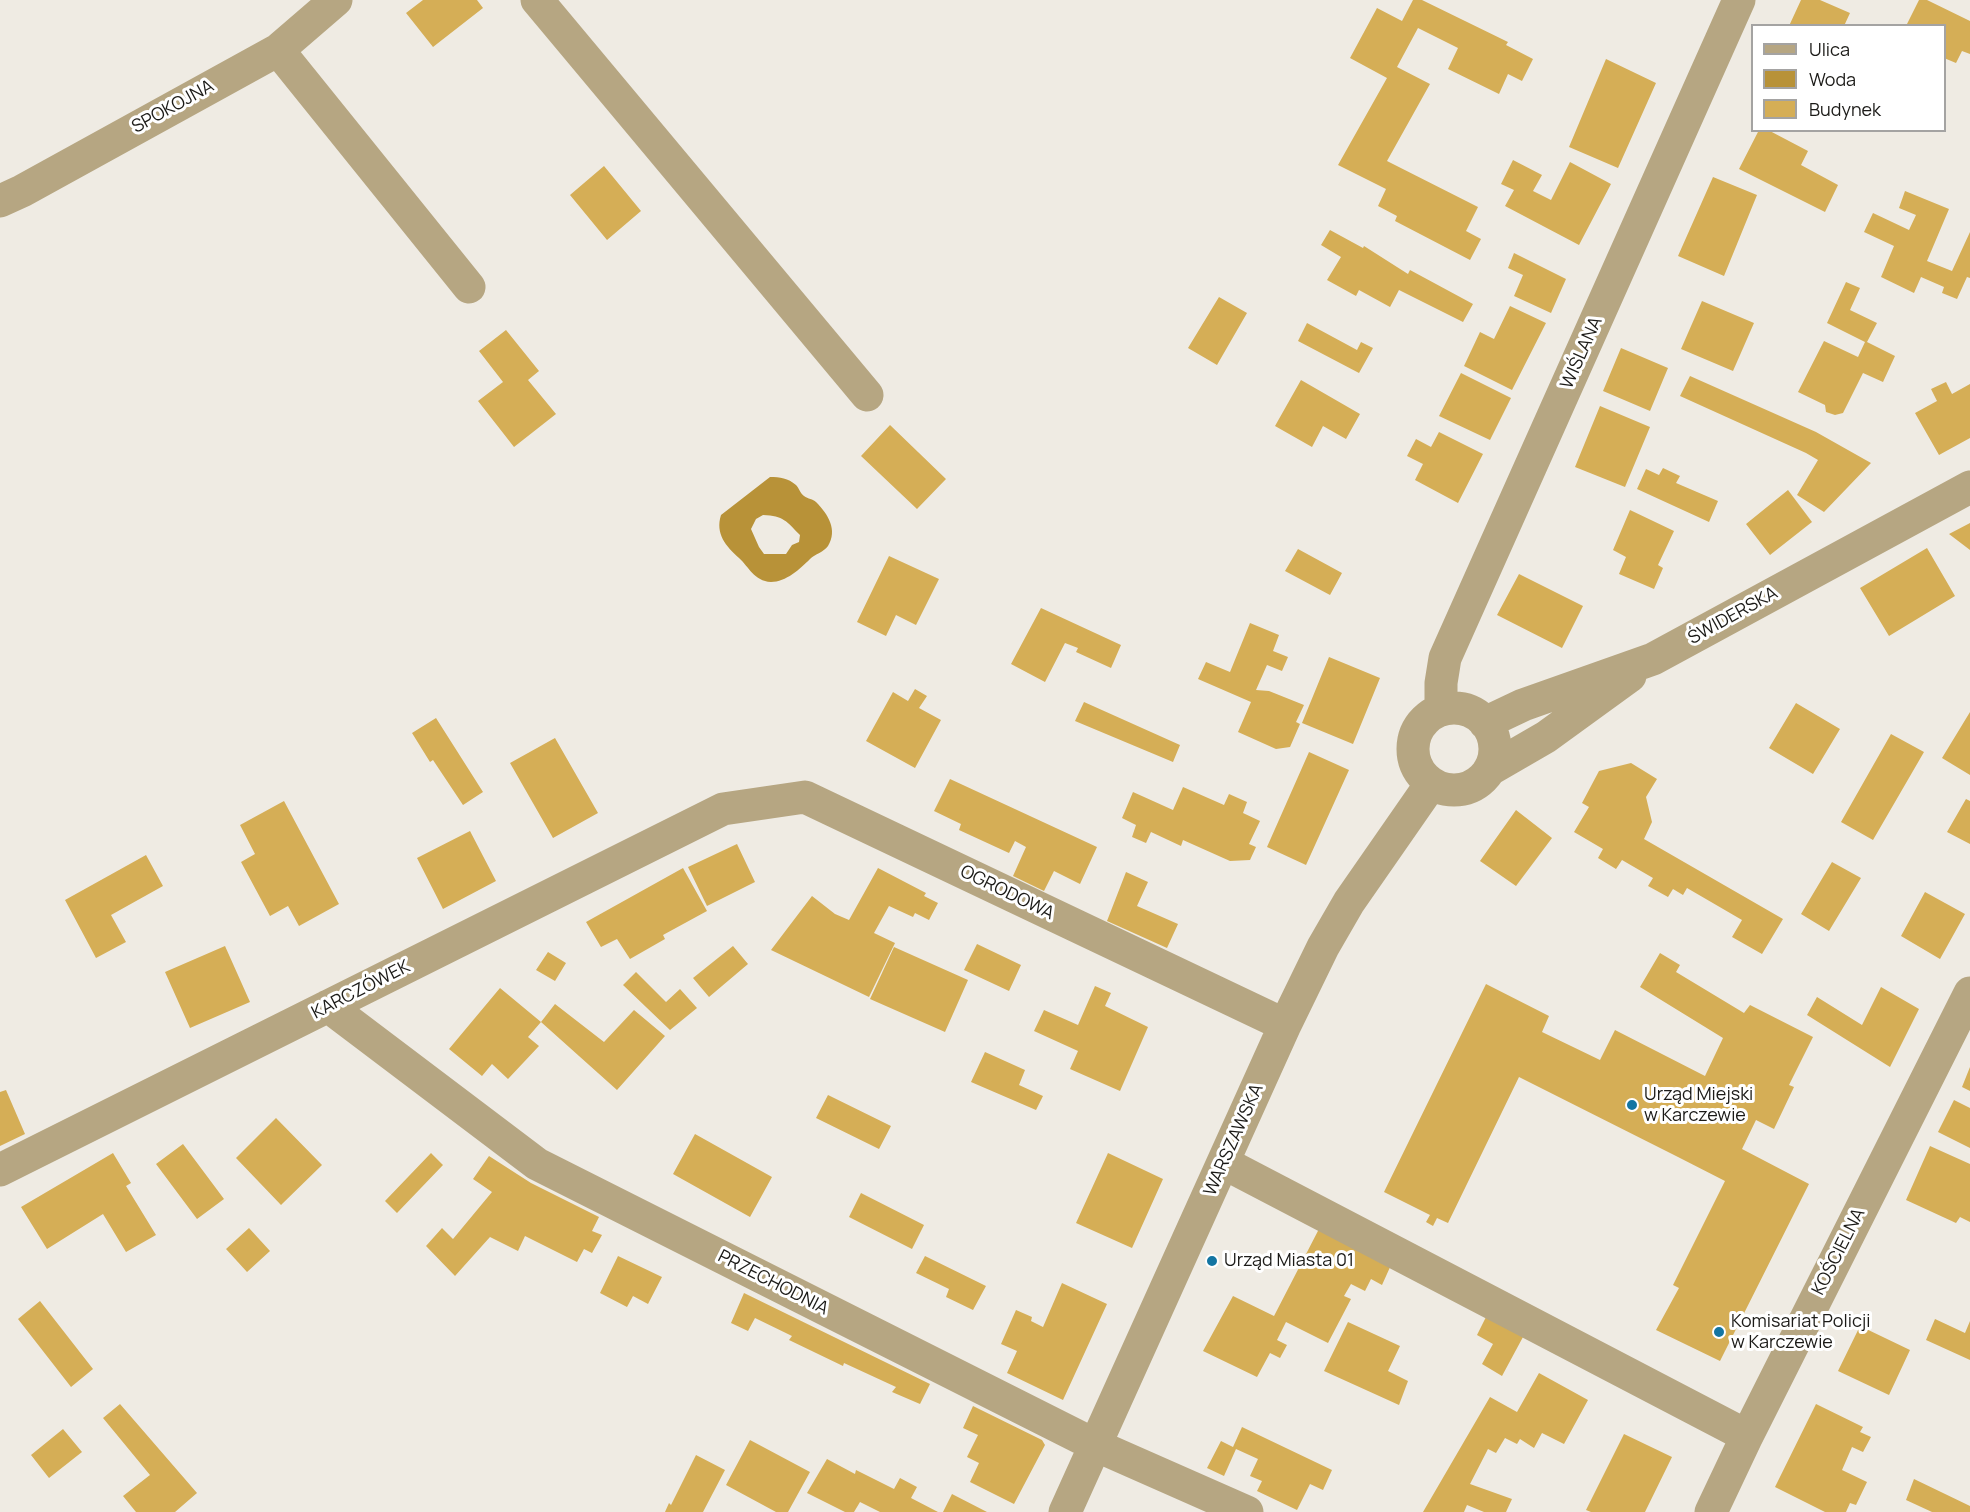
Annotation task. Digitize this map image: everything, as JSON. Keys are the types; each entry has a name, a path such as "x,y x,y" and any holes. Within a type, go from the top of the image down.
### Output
{"street":[{"name":"SPOKOJNA","path":"0,201 278,50 336,0"},
{"path":"537,0 867,396"},
{"name":"WIŚLANA","path":"1442,710 1441,683 1445,658 1739,0"},
{"path":"278,50 469,287"},
{"name":"ŚWIDERSKA","path":"1485,723 1523,705 1653,659 1970,487"},
{"path":"1489,770 1494,754 1493,738 1485,723 1476,715 1454,708 1442,710 1428,718 1418,729 1413,744 1414,759 1420,773 1431,784 1443,789 1463,789 1481,780 1489,770 1553,732 1653,659"},
{"name":"WARSZAWSKA","path":"1065,1512 1285,1025 1323,947 1349,902 1431,784"},
{"name":"OGRODOWA","path":"723,809 805,797 1285,1025"},
{"name":"KARCZÓWEK","path":"0,1170 723,809"},
{"name":"KOŚCIELNA","path":"1711,1512 1970,993"},
{"name":"PRZECHODNIA","path":"328,1006 537,1164 1095,1445 1247,1512"},
{"path":"1224,1163 1747,1436"}],"water":[{"path":"770,477 784,478 796,485 803,495 815,501 824,512 832,528 831,540 826,548 792,574 782,580 765,581 752,573 726,544 719,528 721,515","holes":["763,515 784,520 800,535 799,542 792,545 786,554 764,554 759,547 751,529 756,519"]}],"building":[{"path":"423,0 477,0 483,8 433,47 406,13"},
{"path":"1413,0 1422,0 1508,42 1506,45 1533,59 1522,81 1508,74 1499,94 1448,69 1458,48 1418,28 1397,67 1430,84 1387,161 1478,207 1466,231 1481,239 1470,260 1395,221 1397,216 1378,206 1386,189 1338,165 1387,78 1350,58 1377,8 1402,21"},
{"path":"1801,0 1820,0 1850,13 1845,24 1790,24"},
{"path":"1919,0 1927,0 1970,21 1970,54 1962,51 1956,63 1946,59 1946,24 1907,24"},
{"path":"1606,59 1656,83 1618,168 1569,147"},
{"path":"1758,132 1772,132 1808,151 1801,165 1838,185 1825,212 1739,169"},
{"path":"1513,160 1542,175 1533,191 1551,200 1570,162 1611,184 1579,245 1505,206 1514,190 1501,184"},
{"path":"604,166 641,211 607,240 570,195"},
{"path":"1713,177 1757,195 1724,276 1678,256"},
{"path":"1905,191 1949,209 1927,261 1952,271 1970,232 1970,278 1967,277 1957,299 1942,293 1944,287 1921,277 1914,293 1881,277 1894,246 1864,232 1873,213 1909,230 1916,215 1899,208"},
{"path":"1330,230 1363,248 1364,246 1408,274 1410,270 1473,304 1463,322 1399,290 1390,307 1359,290 1356,296 1327,280 1341,257 1321,245"},
{"path":"1514,253 1566,279 1551,313 1514,296 1523,275 1508,268"},
{"path":"1846,282 1860,288 1850,310 1877,323 1867,342 1895,356 1883,382 1863,373 1843,413 1835,415 1826,412 1825,405 1798,392 1824,341 1858,357 1865,342 1827,323"},
{"path":"1219,297 1247,313 1217,365 1188,348"},
{"path":"1702,301 1754,323 1733,371 1681,349"},
{"path":"1510,306 1546,323 1512,390 1464,366 1480,332 1494,339"},
{"path":"1307,323 1357,350 1361,342 1373,348 1359,373 1298,341"},
{"path":"506,330 539,371 528,380 556,414 514,447 478,401 503,382 479,351"},
{"path":"1621,348 1668,368 1650,411 1603,391"},
{"path":"1461,373 1511,398 1490,440 1439,416"},
{"path":"1690,376 1816,432 1871,463 1824,512 1797,495 1818,460 1680,396"},
{"path":"1301,380 1360,414 1346,439 1323,426 1312,447 1275,426"},
{"path":"1946,382 1952,394 1970,384 1970,438 1939,455 1915,413 1937,401 1931,389"},
{"path":"1600,406 1650,427 1625,487 1575,467"},
{"path":"890,425 946,479 917,509 861,456"},
{"path":"1439,432 1483,454 1458,503 1415,480 1423,464 1407,456 1416,439 1431,447"},
{"path":"1663,468 1680,476 1676,483 1718,501 1709,522 1637,489 1646,469 1659,475"},
{"path":"1788,490 1812,522 1770,555 1746,524"},
{"path":"1630,510 1674,531 1658,565 1663,568 1654,589 1619,574 1626,557 1613,550"},
{"path":"1970,523 1970,550 1949,534"},
{"path":"1927,548 1955,596 1889,636 1860,588"},
{"path":"1298,549 1342,573 1330,595 1285,571"},
{"path":"889,556 939,579 916,625 896,615 886,636 857,622"},
{"path":"1519,574 1583,606 1562,648 1497,615"},
{"path":"1041,608 1121,645 1111,668 1076,652 1078,648 1065,643 1045,682 1011,664"},
{"path":"1250,623 1279,635 1273,651 1288,657 1282,671 1267,665 1256,690 1269,691 1304,705 1296,722 1300,724 1290,747 1276,749 1238,732 1251,702 1198,679 1206,662 1230,672"},
{"path":"1329,657 1380,678 1353,744 1302,723"},
{"path":"915,689 927,696 919,708 941,720 915,768 866,741 893,692 908,701"},
{"path":"1084,702 1180,745 1173,762 1075,721"},
{"path":"1796,703 1840,729 1813,774 1769,748"},
{"path":"1970,712 1970,775 1942,758"},
{"path":"436,718 483,792 463,805 433,760 430,762 412,733"},
{"path":"1891,734 1924,752 1873,840 1841,822"},
{"path":"555,738 598,813 553,838 510,763"},
{"path":"1309,752 1349,770 1306,865 1267,847"},
{"path":"1631,763 1657,779 1646,797 1652,822 1644,839 1783,919 1762,954 1732,937 1742,920 1687,888 1683,895 1673,889 1668,897 1648,886 1653,878 1622,860 1616,869 1598,858 1603,849 1574,832 1589,807 1582,803 1599,771"},
{"path":"950,779 1097,847 1080,884 1054,871 1044,891 1013,876 1026,847 1015,841 1009,853 959,830 961,824 934,811"},
{"path":"1183,787 1224,805 1229,794 1247,802 1243,813 1260,821 1249,844 1256,847 1250,860 1230,861 1183,840 1181,846 1151,832 1146,843 1132,837 1136,825 1122,818 1133,792 1173,810"},
{"path":"1966,799 1970,801 1970,844 1947,832"},
{"path":"284,801 339,904 299,926 288,906 270,916 241,862 255,854 240,825"},
{"path":"1516,810 1552,838 1516,886 1480,861"},
{"path":"470,831 496,881 443,909 417,858"},
{"path":"737,844 755,882 707,906 688,867"},
{"path":"146,855 163,886 111,915 126,942 96,958 65,900"},
{"path":"1832,862 1861,878 1829,931 1801,914"},
{"path":"683,868 707,911 663,935 665,939 630,959 617,939 601,947 586,922"},
{"path":"878,868 926,893 924,896 938,903 929,920 915,913 913,917 889,906 874,933 895,943 869,997 771,950 812,896 835,914 849,920"},
{"path":"1126,872 1148,882 1137,906 1178,924 1167,948 1107,921"},
{"path":"1925,892 1965,914 1940,959 1901,936"},
{"path":"977,944 1021,965 1009,991 964,970"},
{"path":"225,946 250,1002 190,1028 165,972"},
{"path":"733,946 748,964 709,997 693,978"},
{"path":"894,947 968,980 945,1032 870,999"},
{"path":"548,952 566,963 555,981 536,970"},
{"path":"1660,953 1680,965 1676,972 1744,1013 1750,1005 1813,1037 1789,1085 1794,1087 1774,1129 1756,1120 1742,1149 1809,1184 1720,1361 1656,1330 1679,1288 1673,1285 1725,1181 1519,1077 1448,1223 1437,1218 1433,1226 1426,1222 1430,1215 1384,1192 1486,984 1549,1016 1542,1032 1600,1060 1615,1030 1705,1076 1723,1038 1640,987"},
{"path":"636,972 666,1002 680,989 697,1008 670,1030 623,985"},
{"path":"1095,986 1111,993 1105,1006 1148,1027 1120,1091 1070,1069 1078,1051 1034,1031 1044,1010 1078,1025"},
{"path":"1881,987 1919,1009 1890,1067 1807,1015 1817,997 1862,1025"},
{"path":"500,988 541,1022 528,1037 539,1046 508,1079 492,1064 482,1076 449,1049"},
{"path":"555,1004 604,1042 634,1010 665,1036 617,1090 541,1022"},
{"path":"985,1052 1025,1070 1019,1085 1043,1096 1036,1110 971,1082"},
{"path":"1970,1067 1970,1091 1962,1087"},
{"path":"6,1090 25,1134 0,1146 0,1092"},
{"path":"828,1095 891,1126 879,1149 816,1118"},
{"path":"1954,1100 1970,1108 1970,1148 1938,1132"},
{"path":"276,1118 322,1165 281,1205 236,1158"},
{"path":"695,1134 772,1177 750,1217 673,1174"},
{"path":"183,1144 224,1199 197,1219 156,1164"},
{"path":"1930,1146 1970,1164 1970,1222 1960,1217 1956,1223 1906,1200"},
{"path":"113,1153 131,1183 126,1186 156,1235 126,1252 103,1214 47,1249 21,1207"},
{"path":"431,1153 443,1165 397,1213 385,1201"},
{"path":"1108,1153 1163,1179 1132,1248 1076,1223"},
{"path":"489,1156 531,1183 599,1217 592,1231 602,1235 592,1253 584,1249 577,1262 525,1236 518,1251 490,1237 455,1276 426,1246 442,1228 453,1239 492,1192 473,1179"},
{"path":"861,1193 924,1225 912,1249 849,1217"},
{"path":"1320,1227 1391,1265 1382,1285 1371,1279 1365,1291 1351,1284 1344,1296 1351,1299 1328,1343 1286,1322 1277,1340 1287,1345 1280,1358 1270,1353 1257,1377 1203,1351 1233,1296 1274,1316"},
{"path":"249,1228 270,1251 247,1272 226,1249"},
{"path":"618,1256 662,1277 648,1304 633,1296 627,1307 600,1293"},
{"path":"925,1256 986,1286 973,1310 946,1297 949,1289 916,1273"},
{"path":"1062,1283 1107,1304 1063,1400 1007,1373 1017,1351 1001,1344 1016,1310 1032,1317 1031,1321 1043,1327"},
{"path":"744,1293 930,1384 920,1404 892,1392 896,1387 844,1363 843,1366 789,1340 792,1336 755,1318 748,1331 731,1323"},
{"path":"40,1301 93,1369 71,1387 18,1319"},
{"path":"1486,1317 1523,1337 1502,1376 1482,1364 1493,1344 1477,1335"},
{"path":"1935,1319 1965,1333 1970,1321 1970,1360 1926,1340"},
{"path":"1348,1322 1400,1346 1388,1371 1408,1381 1399,1405 1324,1371"},
{"path":"1860,1326 1910,1350 1889,1395 1838,1371"},
{"path":"1539,1373 1588,1400 1564,1444 1542,1433 1534,1448 1520,1439 1517,1444 1505,1438 1496,1453 1488,1449 1470,1484 1512,1499 1506,1512 1484,1512 1467,1505 1464,1512 1423,1512 1490,1397 1517,1412"},
{"path":"120,1404 197,1493 175,1512 136,1512 123,1496 150,1475 103,1418"},
{"path":"1816,1404 1863,1427 1860,1432 1871,1437 1863,1452 1852,1447 1842,1470 1867,1482 1856,1505 1850,1503 1846,1512 1825,1512 1775,1487"},
{"path":"973,1406 1042,1440 1045,1445 1014,1504 970,1482 979,1463 967,1457 978,1435 963,1428"},
{"path":"1242,1427 1332,1470 1323,1490 1310,1484 1297,1510 1257,1491 1262,1481 1250,1476 1258,1459 1236,1449 1224,1476 1207,1468 1221,1441 1233,1447"},
{"path":"63,1429 82,1452 49,1478 31,1455"},
{"path":"1624,1434 1672,1457 1645,1512 1591,1512 1586,1510"},
{"path":"750,1440 810,1472 788,1512 776,1512 726,1485"},
{"path":"696,1455 725,1470 703,1512 665,1512 669,1503 671,1505"},
{"path":"827,1459 855,1474 856,1470 894,1489 900,1478 917,1487 911,1498 938,1512 880,1512 860,1502 854,1512 845,1512 807,1493"},
{"path":"1914,1479 1970,1506 1970,1512 1932,1512 1906,1500"},
{"path":"952,1494 987,1512 943,1512"}],"place":[{"name":"Urząd Miejski w Karczewie","path":"1632,1105"},
{"name":"Urząd Miasta 01","path":"1212,1261"},
{"name":"Komisariat Policji w Karczewie","path":"1719,1332"}]}
